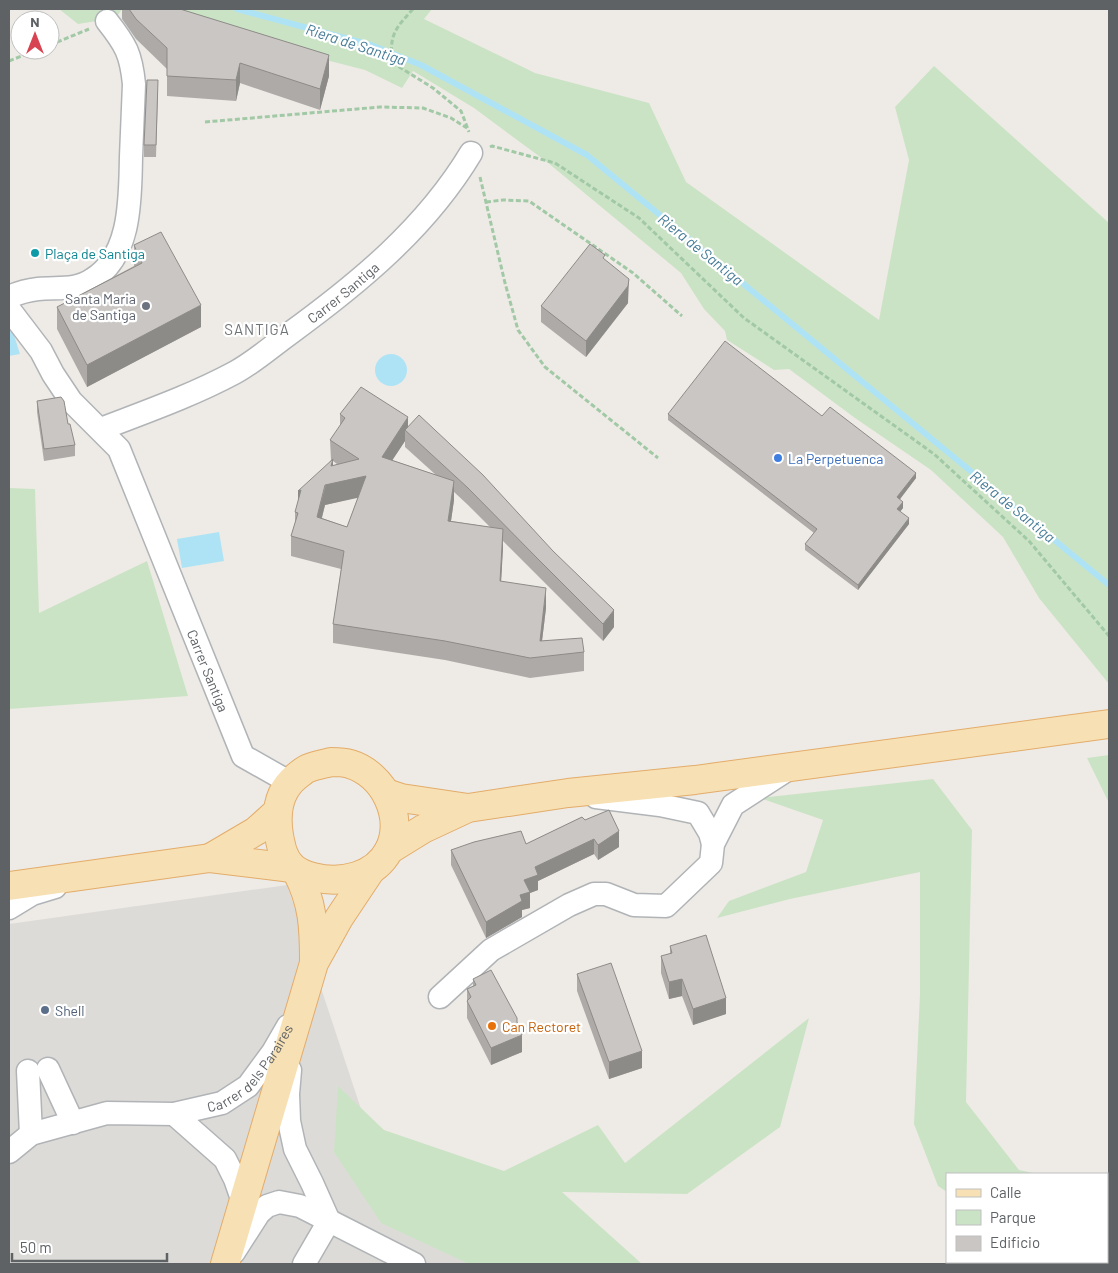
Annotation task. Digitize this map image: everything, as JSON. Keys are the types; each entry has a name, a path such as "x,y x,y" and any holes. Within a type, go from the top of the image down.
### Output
{"main road":[{"path":"227,1264 314,963 339,918 371,870 389,850 423,829 468,808 568,793 695,780 1109,724"},
{"path":"314,963 314,930 311,907 306,890 282,851 276,812 289,782 308,768 331,762 350,764 373,775 386,793 394,818 389,850"},
{"path":"386,793 401,798 468,808"},
{"path":"210,858 256,831 276,812"},
{"path":"9,886 210,858 294,870 324,880 356,877 371,870"}],"street":[{"path":"9,297 39,289 73,288 93,280 105,269 115,255 125,230 129,208 134,84 132,65 123,42 107,21"},
{"name":"Carrer Santiga","path":"101,430 194,392 235,372 358,282 413,230 456,178 471,153"},
{"name":"Carrer Santiga","path":"9,309 41,351 53,374 71,401 119,449 243,756 289,782"},
{"path":"440,997 491,950 594,894 606,894 634,906 666,906 711,863 713,844 733,805 793,766"},
{"path":"568,793 660,805 698,813 710,833 713,844"},
{"path":"9,908 32,894 104,873"},
{"name":"Carrer dels Paraires","path":"9,1152 31,1134 107,1113 174,1114 222,1103 248,1086 273,1052 304,997"},
{"path":"293,1033 288,1094 289,1122 295,1149 329,1221"},
{"path":"34,1070 73,1122"},
{"path":"31,1134 34,1070"},
{"path":"174,1114 225,1158 244,1202"},
{"path":"227,1264 259,1213 268,1206 279,1202 300,1206 414,1264"},
{"path":"304,1264 329,1221"}],"path":[{"path":"413,9 397,27 390,48 394,62 433,88 461,111 468,128 471,153 492,146 555,163 639,218 744,318 934,454 1029,541 1109,636"},
{"path":"60,40 107,21"},
{"path":"205,122 380,107 423,108 451,118 468,128"},
{"path":"480,176 504,283 518,330 545,367 658,458"},
{"path":"486,202 504,200 529,201 633,273 682,316"}],"shaded area":[{"path":"287,885 397,1218 470,1264 9,1264 9,924"}],"green space":[{"path":"59,9 122,9 116,18 78,24"},
{"path":"128,9 432,9 424,19 535,73 649,103 686,182 879,320 909,160 895,107 934,66 1109,223 1109,684 1039,598 1003,537 931,470 855,418 789,369 774,370 727,340 725,331 704,309 681,273 547,162 474,108 413,71 402,88 365,70"},
{"path":"9,488 35,489 39,613 147,561 188,696 9,709"},
{"path":"1109,755 1109,803 1087,758"},
{"path":"933,779 972,830 966,1102 1019,1170 1033,1173 946,1173 946,1191 938,1186 914,1124 920,994 920,872 790,899 717,918 729,901 806,872 823,820 760,798"},
{"path":"809,1018 780,1127 687,1194 562,1192 642,1264 469,1264 381,1223 334,1152 338,1086 384,1130 504,1171 598,1125 625,1163"},
{"path":"1108,1205 1109,1264 1052,1263 1108,1263"}],"water":[{"path":"9,331 13,332 20,354 9,356"},
{"path":"391,354 403,358 407,370 403,382 391,386 379,382 375,370 379,358"},
{"path":"219,532 224,561 182,568 177,539"}],"building":[{"path":"129,9 180,9 329,55 320,89 240,63 236,80 167,76 167,48 136,19"},
{"path":"147,80 158,80 156,145 144,145"},
{"name":"Santa Maria de Santiga","path":"161,232 201,305 87,365 57,307 142,263 134,245"},
{"path":"590,244 605,255 603,258 629,279 628,286 586,341 541,306"},
{"name":"La Perpetuenca","path":"725,341 822,416 830,407 916,473 897,497 903,502 897,509 909,518 858,585 805,544 817,529 668,414"},
{"path":"361,387 408,417 382,457 454,481 448,521 503,529 500,581 546,588 540,641 582,638 584,652 530,658 445,641 333,624 344,551 291,536 298,513 295,512 301,490 298,491 333,459 331,466 359,459 330,440 345,418 340,414","holes":["366,476 347,527 317,517 325,485"]},
{"path":"61,397 64,401 68,424 70,424 75,445 44,449 37,401"},
{"path":"419,415 483,475 553,551 614,610 603,624 468,488 405,430"},
{"path":"609,810 619,831 598,845 594,839 535,867 538,875 524,880 530,892 520,895 522,901 486,922 451,850 474,842 521,831 526,844 582,817 585,820"},
{"path":"706,935 726,998 693,1009 682,979 669,982 661,956 672,953 670,946"},
{"path":"611,963 642,1051 609,1062 577,974"},
{"name":"Can Rectoret","path":"491,970 517,1018 522,1035 491,1048 467,1001 471,997 467,989 476,985 473,979"}],"waterway":[{"name":"Riera de Santiga","path":"237,9 371,45 421,65 587,155 1109,585"}],"place":[{"name":"Plaça de Santiga","path":"35,253"},
{"name":"Santa Maria de Santiga","path":"146,306"},
{"name":"La Perpetuenca","path":"778,458"},
{"name":"Shell","path":"45,1010"},
{"name":"Can Rectoret","path":"492,1026"}],"district":[{"name":"SANTIGA","path":"257,329"}]}
